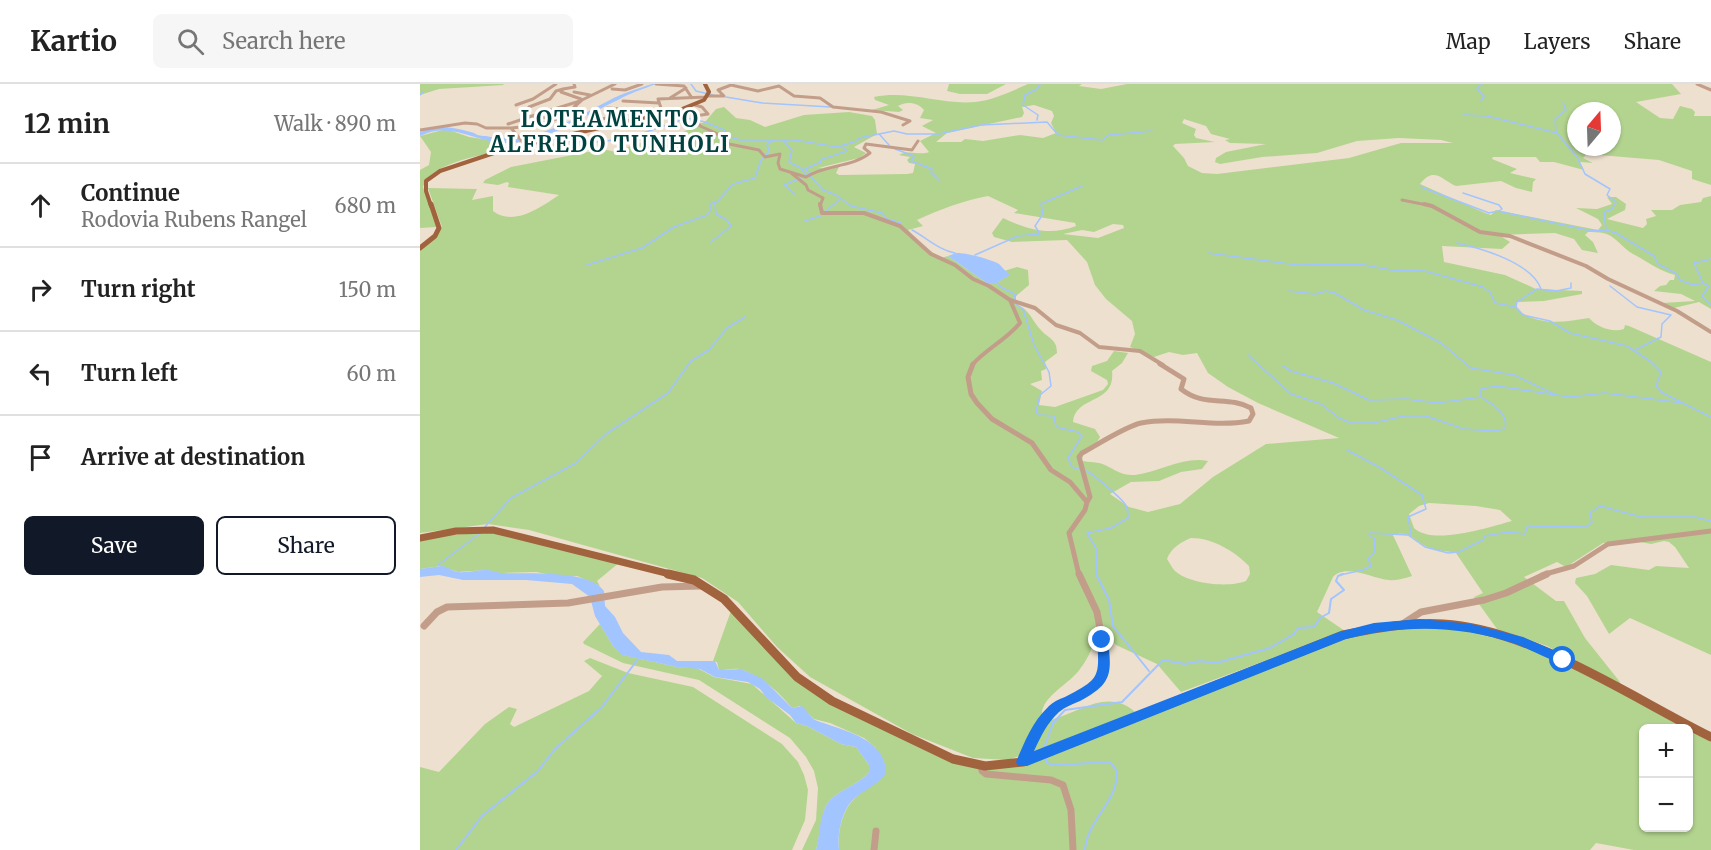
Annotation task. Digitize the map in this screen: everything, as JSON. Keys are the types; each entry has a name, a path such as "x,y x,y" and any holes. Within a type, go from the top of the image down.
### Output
{"main road":[{"path":"420,248 435,236 439,228 424,189 424,184 430,177 459,162 694,105 707,97 709,92 705,84"},
{"path":"420,538 468,530 513,534 684,577 708,586 732,607 790,670 810,687 945,755 981,765 1023,762 1343,635 1374,627 1402,624 1471,628 1518,640 1570,663 1669,717 1711,737"}],"street":[{"path":"516,105 533,99 556,84"},
{"path":"534,116 581,100 615,84"},
{"path":"612,89 625,90 642,84"},
{"path":"657,84 686,88 692,98"},
{"path":"1697,84 1711,90"},
{"path":"530,107 574,85"},
{"path":"623,101 724,96 718,90 731,85 758,91 780,86 794,96 820,98 833,107 881,112 910,121 903,125"},
{"path":"669,99 686,88"},
{"path":"562,89 562,93 581,100"},
{"path":"574,92 591,95"},
{"path":"532,122 569,111 581,100"},
{"path":"659,101 661,108 667,113"},
{"path":"694,105 702,107 708,114 695,116"},
{"path":"420,130 465,123 477,124 486,128 533,126 558,119 578,108 574,107"},
{"path":"602,119 640,110 607,108"},
{"path":"602,119 618,109"},
{"path":"682,109 695,116 699,124 717,133 720,139 730,145 756,147 763,152 765,157 777,153 781,155 778,167 808,177 817,170 859,162 870,154 864,148 867,144 912,150 918,141"},
{"path":"508,124 553,111 563,112"},
{"path":"534,116 547,118"},
{"path":"602,119 615,125"},
{"path":"511,128 526,146"},
{"path":"790,172 806,185 808,190 823,198 820,205 822,213 864,213 900,226 927,252 955,265 973,279 989,286 1010,300 1035,308 1056,325 1080,333 1099,347 1127,348 1142,352 1184,378 1182,391 1202,401 1237,402 1251,408 1253,414 1249,421 1233,425 1178,421 1136,423 1126,431 1117,433 1082,453 1079,457 1090,497 1086,510 1071,526 1069,533 1080,579 1097,612 1105,656 1103,676 1092,688 1059,705 1050,713 1039,725 1023,762"},
{"path":"1401,200 1432,206 1482,232 1510,236 1583,264 1608,279 1677,311 1711,332"},
{"path":"1010,300 1020,323 1010,336 982,354 971,366 968,377 971,394 977,404 992,419 1032,443 1051,470 1070,482 1087,502"},
{"path":"1402,624 1421,612 1484,600 1506,593 1538,576 1574,566 1608,544 1711,531"},
{"path":"424,626 437,612 447,607 568,603 605,595 672,586 708,586"},
{"path":"981,765 982,771 986,774 1051,780 1063,785 1071,810 1073,850"},
{"path":"874,850 876,831"}],"green space":[{"path":"420,84 504,85 439,89 420,95"},
{"path":"949,84 1006,84 987,94 960,94 947,91"},
{"path":"1028,84 1082,84 1079,86 1101,89 1127,84 1672,84 1681,94 1636,102 1660,118 1673,119 1680,106 1692,109 1695,112 1694,116 1711,116 1711,185 1692,179 1692,171 1659,160 1611,156 1621,156 1621,102 1567,102 1567,156 1585,156 1583,158 1593,163 1580,162 1584,170 1554,162 1540,162 1536,157 1493,157 1492,159 1517,169 1510,173 1536,179 1533,182 1532,192 1501,181 1456,186 1434,175 1429,176 1420,184 1491,215 1496,210 1598,230 1602,225 1598,219 1576,208 1597,209 1612,204 1607,197 1616,197 1626,204 1625,210 1607,219 1643,228 1647,224 1646,219 1656,216 1651,210 1672,210 1680,205 1701,202 1703,198 1711,196 1711,309 1699,302 1674,308 1662,303 1695,301 1681,294 1654,291 1666,285 1670,280 1674,280 1675,275 1633,254 1611,236 1603,233 1588,232 1585,235 1593,242 1598,253 1582,250 1574,239 1555,233 1499,235 1510,242 1502,249 1442,246 1444,262 1505,275 1536,289 1582,291 1582,294 1544,301 1516,302 1517,309 1534,319 1561,322 1589,318 1610,330 1624,329 1625,325 1711,362 1711,655 1630,618 1609,634 1587,596 1575,583 1576,578 1595,574 1611,565 1649,570 1656,566 1689,568 1669,542 1603,543 1566,567 1557,562 1524,577 1556,601 1564,601 1585,638 1620,685 1547,646 1497,629 1474,597 1483,593 1456,553 1430,548 1408,535 1399,534 1393,535 1412,576 1389,580 1345,571 1333,577 1317,612 1345,631 1181,692 1157,664 1116,645 1101,627 1083,664 1046,703 1042,716 1051,720 1104,702 1125,705 1135,712 1098,728 1008,760 973,758 912,734 810,677 777,647 738,602 702,578 529,530 488,524 420,533 420,249 437,236 442,227 428,188 477,189 472,200 493,196 493,211 501,215 510,217 527,214 559,195 508,187 507,182 498,185 483,183 485,180 511,167 603,149 620,153 628,147 646,141 643,140 646,138 674,137 691,128 689,127 705,122 716,109 724,107 736,118 750,120 765,127 804,115 849,112 872,116 875,120 877,134 854,147 866,153 859,158 818,168 839,167 836,173 839,175 907,174 913,173 915,164 909,163 907,160 910,157 899,155 929,152 920,141 936,133 922,126 933,120 920,118 924,110 912,103 898,106 903,110 899,112 872,110 889,105 875,100 874,97 900,95 950,102 975,102","holes":["1034,105 1052,111 1054,116 1051,123 1056,133 1043,138 1020,135 983,141 965,139 961,142 936,142 947,133 1022,117 1024,113 1022,107","1184,119 1206,126 1211,134 1230,139 1225,140 1230,143 1266,144 1226,152 1216,158 1215,162 1220,164 1262,157 1317,153 1357,141 1399,138 1441,140 1453,143 1401,143 1349,158 1217,174 1202,173 1188,166 1173,146 1175,144 1215,142 1196,138 1194,135 1196,129 1182,123","988,196 1018,210 1014,213 1075,223 1076,226 1066,229 1048,231 1021,226 1003,218 992,233 994,237 1012,242 1067,240 1087,262 1095,285 1106,299 1132,321 1135,334 1130,347 1154,357 1169,352 1183,355 1197,353 1208,373 1228,387 1258,403 1339,438 1266,444 1213,477 1180,504 1148,512 1129,507 1110,494 1131,482 1159,481 1181,472 1202,469 1208,461 1181,462 1135,475 1127,475 1103,464 1082,461 1083,455 1093,449 1100,437 1095,429 1073,422 1075,413 1080,407 1108,390 1112,382 1112,371 1122,363 1128,353 1114,351 1107,361 1092,366 1091,371 1107,380 1108,384 1103,390 1055,407 1039,405 1042,391 1030,384 1042,380 1041,371 1046,369 1045,362 1057,353 1057,348 1054,341 1040,329 1027,312 1016,304 1016,296 1029,285 1028,270 1017,267 1004,271 1009,275 996,283 987,283 948,256 941,258 920,244 908,230 923,226 917,220 969,200","1113,224 1123,225 1124,228 1098,238 1063,234 1082,230 1094,232","1429,503 1476,506 1500,510 1512,521 1476,531 1434,535 1414,528 1409,514 1419,506","1191,538 1207,540 1237,555 1249,566 1250,574 1246,581 1230,584 1199,582 1174,570 1167,559 1169,555 1184,541"]},
{"path":"446,129 469,137 497,141 497,145 506,150 459,161 436,171 428,178 423,187 437,227 420,228 420,170 429,165 431,152 420,136"},
{"path":"495,532 620,562 597,581 600,586 577,576 561,577 536,572 499,573 487,570 458,572 441,566 420,569 420,539"},
{"path":"732,608 784,667 907,741 1000,768 1362,633 1444,625 1534,647 1682,724 1639,724 1639,832 1693,832 1693,730 1711,739 1711,850 1634,850 1596,843 1590,850 839,850 840,829 850,803 876,782 885,764 875,747 864,738 830,723 814,719 800,706 792,708 770,686 750,673 737,669 719,670 717,662 713,661"},
{"path":"600,624 613,646 623,655 677,667 697,668 714,677 752,684 796,723 807,726 841,744 856,747 869,765 869,772 829,802 823,813 816,850 802,850 816,820 818,788 814,771 790,738 699,680 623,663 584,644 583,642"},
{"path":"590,658 628,673 693,687 782,744 798,762 808,790 805,820 792,850 420,850 420,767 439,772 485,724 509,707 517,709 510,724 514,727 589,691 602,676 584,661"}],"water":[{"path":"656,84 627,95 563,128 535,139 520,142 494,142 452,131 431,132 420,136 420,132 441,127 507,138 537,134 566,123 619,96"},
{"path":"956,253 996,262 1010,275 996,283 987,283 948,256"},
{"path":"441,566 458,572 486,570 500,573 556,574 585,579 596,584 604,591 605,606 615,617 623,633 641,652 669,655 677,661 715,661 719,670 741,669 763,679 792,708 802,706 815,720 870,743 884,761 886,773 856,797 847,808 840,829 839,850 816,850 822,818 829,802 869,772 869,765 856,747 841,744 807,726 796,723 760,689 748,682 715,677 700,669 677,667 622,655 613,646 595,616 590,597 572,584 526,580 463,580 439,575 420,577 420,569"}],"waterway":[{"path":"691,84 696,91 713,95"},
{"path":"1037,120 1038,115 1023,105 1025,95 1037,89 1040,84"},
{"path":"1481,101 1484,97 1477,88 1482,84"},
{"path":"420,95 423,92"},
{"path":"726,97 762,103 831,107"},
{"path":"1556,132 1555,119 1566,110 1563,103"},
{"path":"1463,115 1487,116 1557,133 1577,157 1585,174 1610,189 1607,195 1616,202 1612,209 1604,212 1606,230 1616,233 1654,256 1658,264 1677,274 1680,280 1693,285 1703,283"},
{"path":"553,141 603,142 643,133 687,118 705,122 724,130 730,137 740,140 774,140"},
{"path":"774,140 795,140 837,147 857,141 859,138 894,131 907,134 939,134 981,125 1047,122 1058,135 1102,140 1109,135 1152,131"},
{"path":"880,135 889,145"},
{"path":"717,202 733,184 755,178 761,160 769,151 767,144 774,140"},
{"path":"784,141 792,150 789,162 801,168 806,175"},
{"path":"810,173 805,169 821,162 820,160 847,151 842,147"},
{"path":"895,149 914,156 911,161 932,169 931,172 939,180"},
{"path":"810,176 823,190 836,195 851,206 882,213 887,219 901,223"},
{"path":"795,194 784,185 803,177"},
{"path":"975,255 1018,236 1040,234 1035,226 1043,214 1041,204 1082,186"},
{"path":"1421,187 1489,213 1498,211 1587,230 1607,231"},
{"path":"1463,193 1499,205 1502,209 1499,211"},
{"path":"826,211 840,199"},
{"path":"587,265 642,248 674,227 707,215 710,211 710,204 717,202"},
{"path":"711,242 731,226 727,220 716,214 715,204 717,202"},
{"path":"805,221 823,215"},
{"path":"912,230 938,247 955,253"},
{"path":"1456,243 1492,253 1517,264 1536,280 1541,289"},
{"path":"1208,253 1297,265 1359,264 1391,270 1425,271 1483,287 1490,292 1495,303 1516,307 1523,315 1550,321 1570,333 1627,346 1650,361 1661,372 1656,386 1661,392 1683,403"},
{"path":"1703,283 1694,263 1711,259"},
{"path":"996,281 1001,287 1016,295 1013,300"},
{"path":"1516,306 1517,302 1537,289 1556,291 1571,288 1571,283"},
{"path":"1703,283 1709,286 1702,296 1711,305"},
{"path":"1610,286 1637,307 1671,315 1662,324 1661,337 1635,350"},
{"path":"1289,291 1315,294 1326,291 1335,293 1364,310 1397,320 1441,343 1471,368 1514,375 1556,395"},
{"path":"1016,304 1023,309 1034,345 1049,372 1051,386 1040,395 1036,412 1040,415 1054,416 1056,427 1078,432 1082,436 1068,458 1072,467 1081,470"},
{"path":"484,528 511,498 576,463 606,434 668,393 691,361 709,350 727,328 745,317"},
{"path":"1248,355 1291,394 1321,404 1339,418 1351,423 1373,423 1404,416 1426,416 1464,429 1494,431 1505,429 1505,418 1495,406 1481,397"},
{"path":"1283,366 1291,371 1333,383 1369,400 1407,399 1437,403 1481,397"},
{"path":"1481,397 1481,389 1497,386 1556,395"},
{"path":"1556,395 1570,397 1605,393 1683,403"},
{"path":"1683,403 1711,417"},
{"path":"1347,450 1379,467 1422,495 1426,509 1408,517 1411,535"},
{"path":"1086,471 1118,496 1128,512 1128,518 1111,528 1087,533 1097,550 1096,574"},
{"path":"1341,575 1371,566 1368,558 1374,553 1375,539 1369,535 1370,533 1408,535 1425,547 1448,553 1459,552 1483,540 1485,536 1508,532 1525,534 1527,527 1588,526 1592,522 1590,513 1600,506 1641,517 1695,517 1711,521"},
{"path":"438,565 479,534"},
{"path":"1096,574 1109,600 1113,626 1149,671"},
{"path":"1044,748 1053,723 1065,710 1122,702 1163,660 1185,664 1200,661 1216,663 1270,648 1294,634 1298,628 1314,627 1320,618 1329,613 1331,599 1344,590 1336,581 1341,575"},
{"path":"456,850 482,816 538,771 555,749 602,707 638,659"},
{"path":"1045,756 1047,763 1055,765 1110,762 1117,771 1113,792 1091,829 1085,850"}],"district":[{"name":"LOTEAMENTO ALFREDO TUNHOLI","path":"610,132"}],"route":[{"path":"1102,640 1105,664 1102,679 1085,693 1056,707 1039,725 1023,762 1343,635 1374,627 1420,623 1471,628 1518,640 1563,660"}]}
